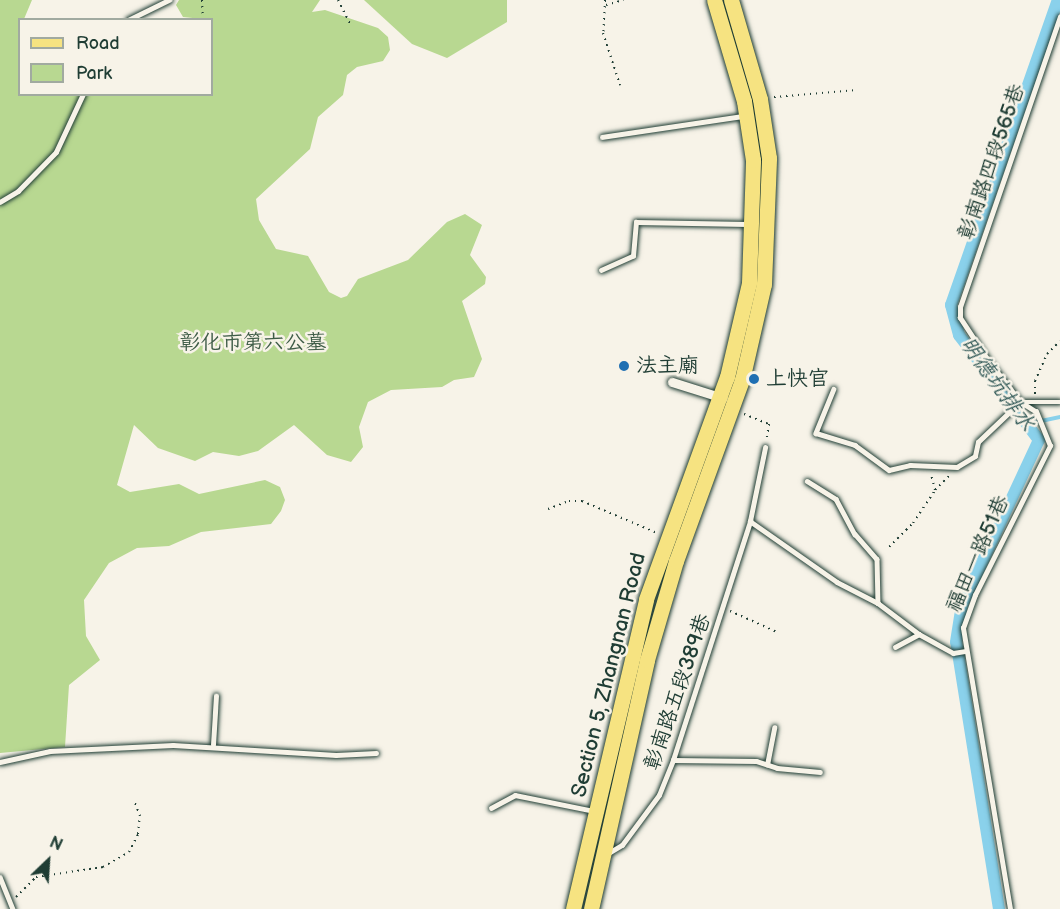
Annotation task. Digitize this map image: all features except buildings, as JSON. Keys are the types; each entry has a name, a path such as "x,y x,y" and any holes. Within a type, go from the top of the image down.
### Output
{"main road":[{"name":"Section 5, Zhangnan Road","path":"573,909 631,654 666,537 721,395 745,305 752,224 753,160 746,116 714,0"},
{"name":"Section 5, Zhangnan Road","path":"591,909 605,855 647,660 676,561 732,410 753,342 764,284 769,158 760,99 731,0"}],"street":[{"path":"672,382 721,395 732,410"}],"lane":[{"path":"132,18 169,0"},
{"name":"彰南路四段565巷","path":"960,318 962,295 1060,18"},
{"path":"0,202 18,191 56,152 82,96"},
{"path":"602,137 746,116"},
{"path":"601,270 633,256 636,222 752,224"},
{"name":"福田一路51巷","path":"960,318 1018,404 1036,412 1050,446 975,595 963,628 964,651 1010,909"},
{"path":"834,389 816,433 855,445 889,471 910,465 930,468 957,467 975,456 978,442 1018,404 1060,402"},
{"name":"彰南路五段389巷","path":"605,855 622,845 634,829 658,795 674,760 724,609 750,521 765,448"},
{"path":"807,482 832,494 855,534 877,559 878,603"},
{"path":"750,521 837,582 878,603 919,634 953,653 964,651"},
{"path":"895,647 919,634"},
{"path":"213,745 216,696"},
{"path":"767,765 774,728"},
{"path":"0,762 50,751 213,745 336,755 376,753"},
{"path":"674,760 756,761 767,765 820,772"},
{"path":"491,808 514,795 596,811"},
{"path":"0,877 13,909"}],"path":[{"path":"202,0 203,18"},
{"path":"338,0 351,25"},
{"path":"605,0 603,33 620,85"},
{"path":"606,5 623,0"},
{"path":"760,99 857,90"},
{"path":"1035,402 1035,381 1047,354 1060,340"},
{"path":"732,410 769,424 765,448"},
{"path":"889,547 914,523 935,490 957,467"},
{"path":"930,468 935,490"},
{"path":"548,509 569,501 582,501 666,537"},
{"path":"724,609 777,632"},
{"path":"10,903 36,877 103,867 129,852 140,816 135,803"}],"green space":[{"name":"彰化市第六公墓","path":"0,0 32,0 24,18 18,18 18,96 213,96 213,18 183,17 176,5 179,0 320,0 312,12 325,10 378,28 388,37 390,50 383,61 357,67 347,75 343,95 318,117 310,149 256,199 259,220 276,249 308,256 329,292 341,298 347,296 358,279 408,260 447,222 465,214 482,225 470,255 486,277 485,284 462,301 482,359 474,377 454,380 442,387 391,390 368,402 359,427 363,447 351,462 327,455 294,425 258,451 239,456 213,452 195,461 158,448 134,425 117,485 130,492 179,484 199,494 265,480 280,487 285,500 281,511 271,524 201,532 169,546 137,548 109,563 84,600 86,636 100,660 69,685 65,747 0,753"},
{"path":"364,0 507,0 507,22 447,58 412,44"}],"waterway":[{"name":"明德坑排水","path":"999,909 956,642 962,605 1039,440 959,335 951,305 1058,0"},
{"path":"1027,424 1060,417"}],"place":[{"name":"法主廟","path":"624,366"},
{"name":"上快官","path":"754,379"}]}
